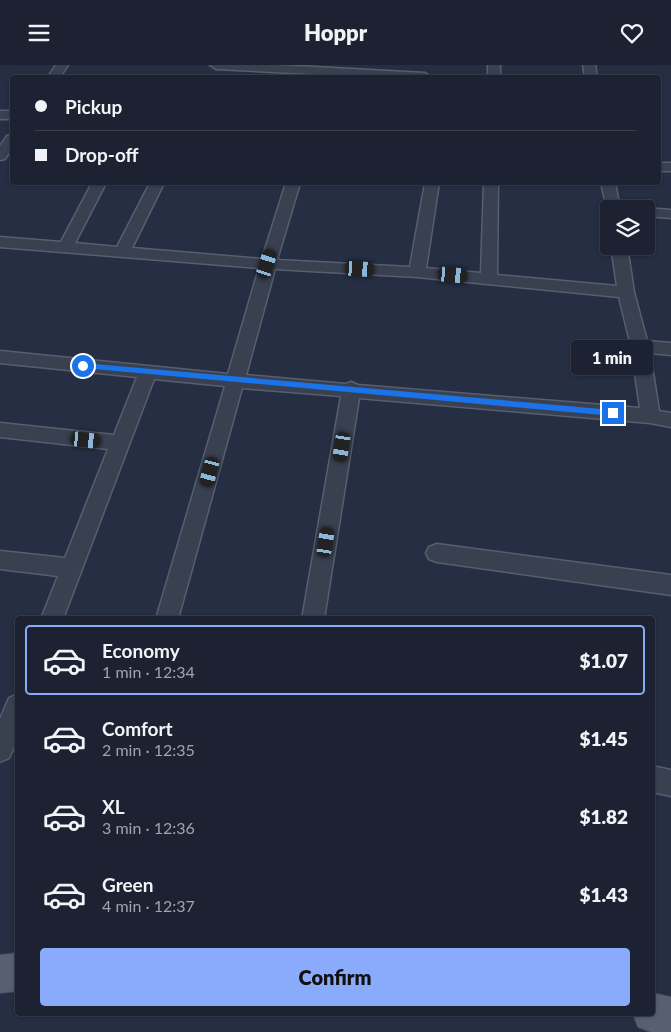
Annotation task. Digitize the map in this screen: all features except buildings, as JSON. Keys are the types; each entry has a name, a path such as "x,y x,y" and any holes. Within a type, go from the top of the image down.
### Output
{"main road":[{"path":"0,974 15,972"},
{"path":"655,1014 671,1017"}],"street":[{"path":"216,65 391,75"},
{"path":"0,156 10,142"},
{"path":"66,247 98,185"},
{"path":"123,251 156,185"},
{"path":"168,616 195,527 267,264 292,185"},
{"path":"417,272 432,185"},
{"path":"489,279 492,185"},
{"path":"608,185 611,200"},
{"path":"655,213 671,214"},
{"path":"0,242 267,264 417,272 626,291"},
{"path":"620,255 626,291 640,346 650,416"},
{"path":"640,346 671,349"},
{"path":"0,357 235,381 351,389 650,416 671,420"},
{"path":"53,616 148,371"},
{"path":"313,616 351,389"},
{"path":"0,431 120,443"},
{"path":"437,553 671,585"},
{"path":"0,561 72,568"},
{"path":"0,703 15,705"},
{"path":"0,749 15,712"},
{"path":"655,780 671,783"}],"route":[{"path":"83,366 235,381 351,389 613,413"}]}
